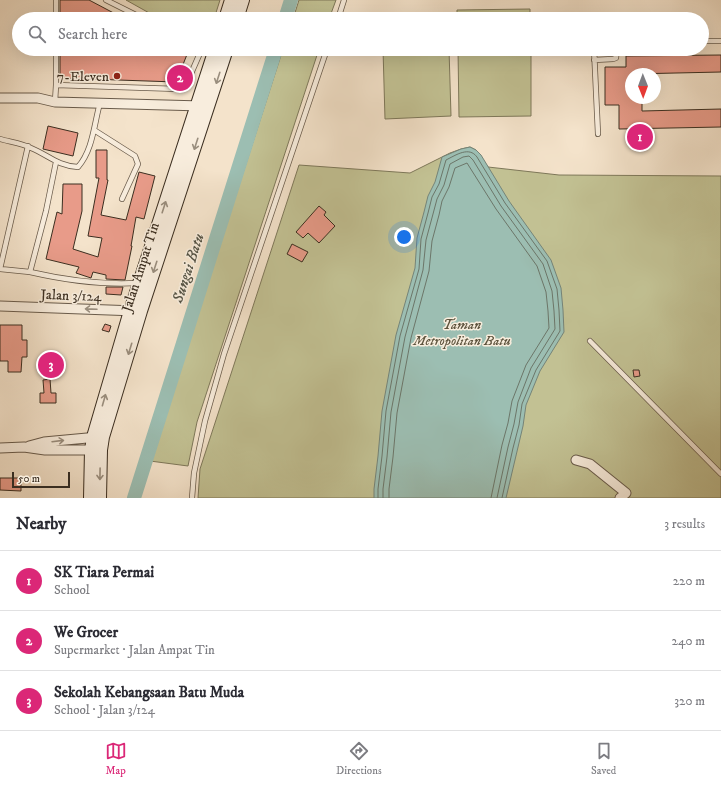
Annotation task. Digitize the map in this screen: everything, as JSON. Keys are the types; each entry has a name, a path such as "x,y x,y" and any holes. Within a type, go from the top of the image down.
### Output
{"street":[{"path":"227,12 231,0"},
{"path":"239,12 243,0"},
{"name":"Jalan Ampat Tin","path":"90,498 98,437 135,311 203,106 214,56"},
{"name":"Jalan Ampat Tin","path":"135,311 139,283 203,106 224,56"},
{"path":"0,98 38,98 55,102 203,106"},
{"name":"Jalan 3/124","path":"0,306 135,311"},
{"path":"24,447 44,442 98,437"},
{"path":"0,448 24,447 45,450 96,450"},
{"name":"Jalan Ampat Tin","path":"96,450 100,498"},
{"path":"576,460 590,464 626,493 620,498"}],"lane":[{"path":"56,0 56,12"},
{"path":"106,0 130,12"},
{"path":"340,12 344,0"},
{"path":"709,41 721,41"},
{"path":"55,102 56,56"},
{"path":"56,85 183,88 186,85 199,56"},
{"path":"192,498 194,473 224,354 325,56"},
{"path":"594,56 598,134"},
{"path":"594,60 612,59 616,58 616,56"},
{"path":"0,139 28,146 56,162 68,166 78,166 84,160 94,130 100,103"},
{"path":"94,130 135,156 137,159 138,164 122,199"},
{"path":"28,146 0,269 30,272 55,278 81,281 139,283"},
{"path":"30,272 46,211 56,162"},
{"path":"590,341 721,474"}],"green space":[{"path":"126,0 220,0 216,12 147,12"},
{"path":"299,0 336,0 332,12 295,12"},
{"path":"530,9 530,12 457,12 457,10"},
{"path":"281,56 317,56 197,422 188,466 150,461"},
{"path":"383,56 449,56 451,116 385,119"},
{"path":"458,56 531,56 531,116 459,117"},
{"name":"Taman Metropolitan Batu","path":"470,147 476,150 488,167 559,175 721,176 721,498 198,498 200,469 299,165 410,173 450,153"}],"water":[{"path":"470,147 481,155 509,201 551,260 561,288 564,332 540,371 526,405 523,426 506,498 374,498 382,411 396,335 415,268 417,238 428,196 435,182 442,157"}],"building":[{"path":"60,0 89,0 112,12 60,12"},
{"path":"721,55 721,72 661,73 661,68 625,68 625,104 642,104 642,111 721,109 721,127 619,129 619,105 605,105 605,67 626,67 626,56"},
{"path":"60,56 186,56 176,82 60,78"},
{"path":"48,126 78,133 73,156 43,149"},
{"path":"96,150 107,150 108,180 101,215 126,220 139,172 155,176 144,219 136,217 125,280 106,279 106,275 93,272 91,278 76,273 79,267 46,259 57,212 62,214 63,184 82,184 82,211 73,249 98,257 102,238 88,236 99,178 96,178"},
{"path":"319,206 326,212 324,215 335,226 319,243 308,233 303,238 296,232"},
{"path":"292,244 308,252 302,262 287,254"},
{"path":"106,287 123,287 121,295 106,294"},
{"path":"105,324 111,326 109,332 102,330"},
{"path":"0,325 22,325 22,340 27,340 27,357 22,357 21,372 8,372 8,361 0,361"},
{"path":"633,370 639,370 640,376 634,377"},
{"path":"50,379 51,393 56,393 56,403 40,403 40,393 44,393 43,380"},
{"path":"0,478 21,478 21,491 0,490"}],"waterway":[{"name":"Sungai Batu","path":"287,12 291,0"},
{"name":"Sungai Batu","path":"134,498 274,56"}],"place":[{"name":"7-Eleven","path":"117,76"},
{"name":"We Grocer","path":"180,78"},
{"name":"SK Tiara Permai","path":"640,137"},
{"name":"Sekolah Kebangsaan Batu Muda","path":"51,365"}]}
